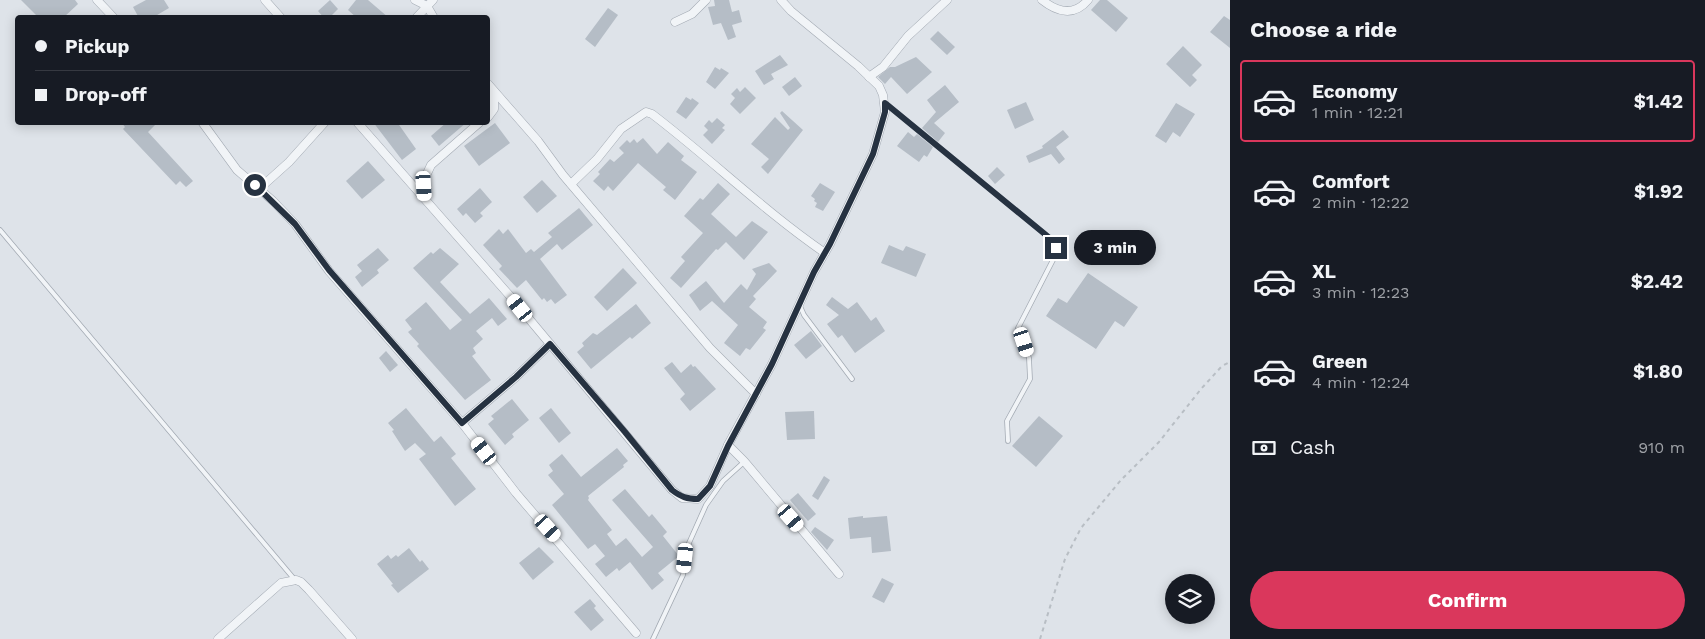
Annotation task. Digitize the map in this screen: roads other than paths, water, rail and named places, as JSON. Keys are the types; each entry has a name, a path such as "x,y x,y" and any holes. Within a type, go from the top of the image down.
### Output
{"street":[{"path":"97,0 111,15"},
{"path":"265,0 278,15"},
{"path":"416,0 430,3"},
{"path":"676,22 692,14 706,0"},
{"path":"360,125 510,296 672,490 682,498 698,499 705,493 772,364 799,304 873,154 885,112 885,103 878,86 791,11 781,0"},
{"path":"869,77 883,67 908,36 947,0"},
{"path":"1042,0 1058,11 1068,12 1076,10 1088,0"},
{"path":"419,15 430,3"},
{"path":"490,87 538,141 571,184 710,348 756,394"},
{"path":"490,114 494,109 494,92"},
{"path":"571,184 597,159 621,129 646,112 652,114 690,143 771,212 825,253"},
{"path":"204,125 236,170 259,189 295,224 329,270 462,423 516,492 636,633"},
{"path":"259,189 289,162 322,125"},
{"path":"424,198 424,180 431,165 477,125"},
{"path":"462,423 516,377 550,344"},
{"path":"728,446 744,461 839,574"},
{"path":"218,639 281,583 296,580 302,582 310,590 352,639"}],"lane":[{"path":"885,103 1046,235 1053,241 1056,248 1054,258 1018,328 1029,358 1030,379 1007,421 1008,441"},
{"path":"0,230 296,580"},
{"path":"799,304 804,315 852,379"},
{"path":"653,639 683,575 689,544 706,505 722,481 744,461"}]}
